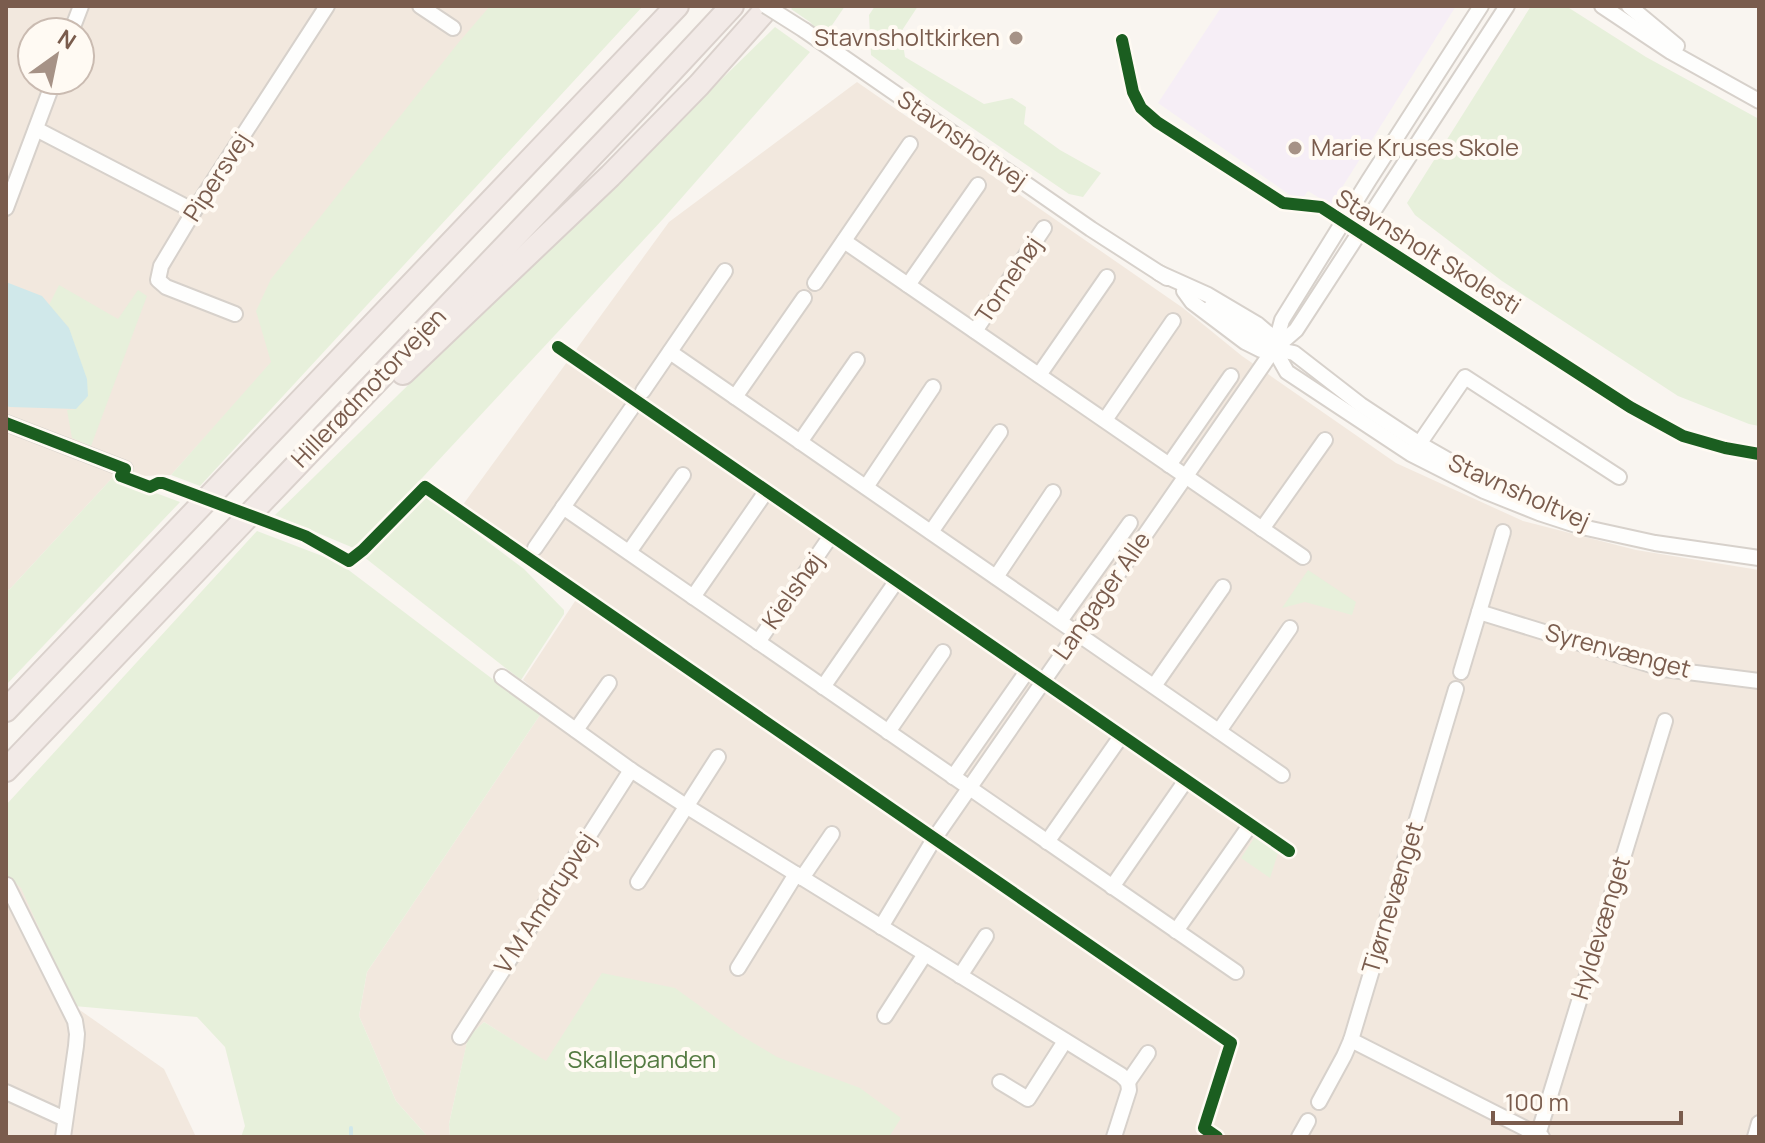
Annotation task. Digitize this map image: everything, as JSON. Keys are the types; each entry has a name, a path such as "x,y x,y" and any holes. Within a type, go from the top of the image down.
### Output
{"highway":[{"path":"509,183 530,150 573,98 656,6"},
{"name":"Hillerødmotorvejen","path":"6,710 677,6"},
{"name":"Hillerødmotorvejen","path":"6,770 732,6"},
{"path":"370,388 384,392 610,176 699,85 768,6"},
{"path":"699,85 782,6"}],"street":[{"name":"Pipersvej","path":"235,314 166,287 158,280 161,266 327,6"},
{"path":"420,6 453,28"},
{"name":"Stavnsholtvej","path":"768,6 1159,273 1184,291 1200,309 1245,342 1261,350 1274,349"},
{"path":"1274,349 1282,320 1481,6"},
{"path":"1274,349 1296,330 1507,6"},
{"path":"1602,6 1671,52 1759,101"},
{"path":"1629,6 1711,75"},
{"path":"6,208 48,96"},
{"path":"36,129 194,211"},
{"path":"815,283 910,144"},
{"path":"908,285 978,185"},
{"name":"Tornehøj","path":"975,331 1044,228"},
{"name":"Tornehøj","path":"844,241 1303,557"},
{"path":"643,391 725,271"},
{"name":"Stavnsholtvej","path":"1159,273 1208,295 1257,324 1269,334 1287,372 1416,449 1516,495 1589,520 1604,531 1655,543 1759,558"},
{"path":"1039,375 1107,277"},
{"path":"735,397 804,298"},
{"path":"1105,420 1173,321"},
{"name":"Langager Alle","path":"881,927 934,839 1274,349"},
{"path":"670,352 1282,775"},
{"path":"800,442 857,360"},
{"path":"1169,465 1231,376"},
{"path":"1416,449 1465,377 1619,477"},
{"path":"866,487 933,387"},
{"path":"535,548 631,409"},
{"path":"6,423 125,469"},
{"path":"931,532 1000,432"},
{"path":"1262,529 1325,440"},
{"path":"629,552 683,475"},
{"path":"996,577 1053,492"},
{"path":"693,597 763,496"},
{"name":"Kielshøj","path":"563,507 1236,972"},
{"path":"1060,621 1130,523"},
{"path":"1461,672 1503,532"},
{"name":"Kielshøj","path":"758,642 828,540"},
{"path":"823,687 893,586"},
{"path":"1154,686 1223,587"},
{"name":"Syrenvænget","path":"1479,612 1664,669 1759,681"},
{"path":"1219,731 1290,628"},
{"path":"888,732 943,652"},
{"path":"502,677 686,806 1121,1075 1128,1082 1129,1090 1114,1137"},
{"path":"953,777 1023,677"},
{"path":"576,730 609,683"},
{"name":"Tjørnevænget","path":"1319,1102 1351,1040 1456,689"},
{"name":"Hyldevænget","path":"1540,1136 1665,721"},
{"path":"1047,842 1117,742"},
{"path":"638,882 718,757"},
{"name":"V M Amdrupvej","path":"460,1037 631,770"},
{"path":"1112,887 1182,786"},
{"path":"1176,931 1246,831"},
{"path":"738,968 799,876 832,834"},
{"path":"7,885 75,1021 76,1046 63,1137"},
{"path":"960,976 986,936"},
{"path":"885,1016 925,954"},
{"path":"1351,1040 1540,1136"},
{"path":"1000,1082 1028,1099 1065,1041"},
{"path":"1128,1082 1148,1053"},
{"path":"6,1092 65,1119"},
{"path":"1299,1137 1308,1121"},
{"path":"1755,1137 1759,1123"}],"shaded area":[{"path":"6,6 593,6 171,475 113,477 9,590 6,588"},
{"name":"Marie Kruses Skole","path":"1222,6 1456,6 1331,205 1308,191 1300,202 1158,103"},
{"path":"857,82 1183,308 1242,356 1396,463 1523,521 1636,550 1759,570 1759,1137 738,1137 546,1062 484,1022 468,1038 449,1124 450,1137 428,1137 396,1101 359,1016 367,972 540,715 547,700 523,680 583,589 462,506 669,222"},
{"path":"6,875 21,887 74,1006 164,1069 196,1137 6,1137"}],"green space":[{"path":"490,6 643,6 200,486 171,475 271,362 256,311 271,279"},
{"path":"794,6 845,6 824,37 791,9"},
{"path":"875,6 918,6 901,32 905,57 984,104 1012,98 1026,107 1024,124 1060,150 1101,173 1083,197 1069,194 871,55 869,15"},
{"path":"1531,6 1566,6 1646,57 1759,119 1759,426 1678,396 1502,281 1415,215 1407,203"},
{"path":"775,27 810,52 663,219 356,549 275,515"},
{"path":"59,285 118,319 138,290 147,296 91,446 72,438 67,410 76,409 69,328 49,305"},
{"path":"113,477 180,502 6,685 6,588 9,590"},
{"path":"426,495 524,569 564,610 521,680 364,557"},
{"path":"257,531 338,562 540,715 367,972 359,1016 396,1101 428,1137 241,1137 245,1126 225,1047 197,1017 74,1006 21,888 6,875 6,805"},
{"path":"1308,570 1356,602 1352,615 1305,602 1282,608"},
{"path":"1255,837 1278,853 1270,878 1241,858"},
{"name":"Skallepanden","path":"602,973 675,988 740,1035 777,1057 860,1088 901,1118 889,1137 450,1137 449,1124 468,1037 484,1022 546,1061"}],"water":[{"path":"6,282 42,296 69,328 87,379 88,396 76,409 6,406"}],"waterway":[{"path":"351,1128 351,1137"}],"cycle path":[{"name":"Stavnsholt Skolesti","path":"1122,40 1133,92 1141,108 1157,122 1283,203 1321,207 1630,407 1683,436 1759,454"},
{"path":"558,347 1289,851"},
{"path":"6,423 125,469 121,476 150,487 163,483 305,536 349,561 425,487 1231,1043 1204,1128 1217,1137"}],"place":[{"name":"Stavnsholtkirken","path":"1016,38"},
{"name":"Marie Kruses Skole","path":"1295,148"}]}
